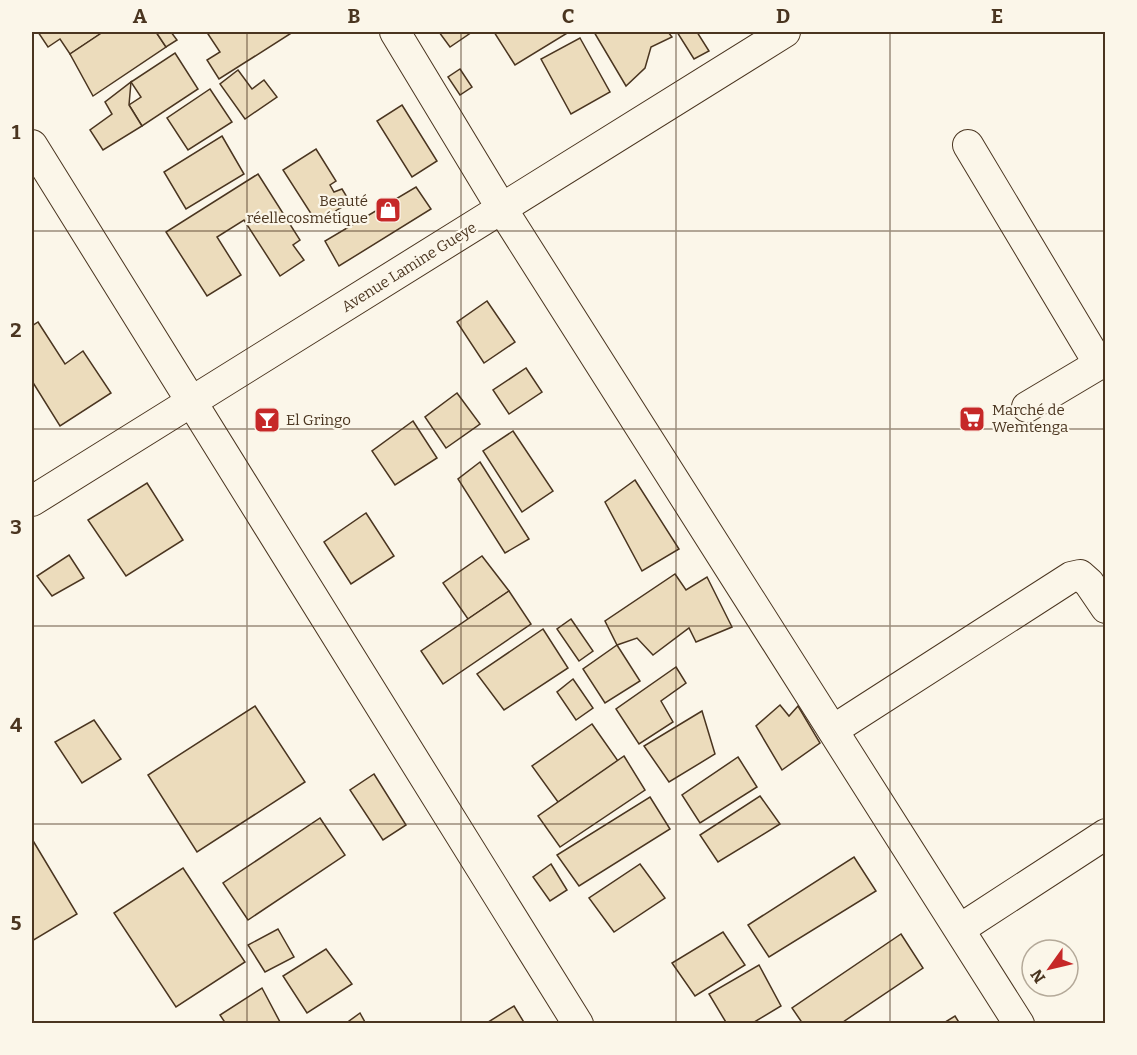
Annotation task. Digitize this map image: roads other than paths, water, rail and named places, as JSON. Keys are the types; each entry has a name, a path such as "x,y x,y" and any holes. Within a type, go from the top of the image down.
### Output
{"street":[{"path":"395,32 502,209 1019,1023"},
{"name":"Avenue Lamine Gueye","path":"32,501 785,32"},
{"path":"32,145 578,1023"},
{"path":"969,145 1102,362 1027,407"},
{"path":"833,730 1071,577 1080,575 1089,583 1106,608"},
{"path":"960,929 1106,834"}],"place":[{"name":"Beauté réellecosmétique","path":"388,210"},
{"name":"Marché de Wemtenga","path":"972,419"},
{"name":"El Gringo","path":"267,420"}]}
